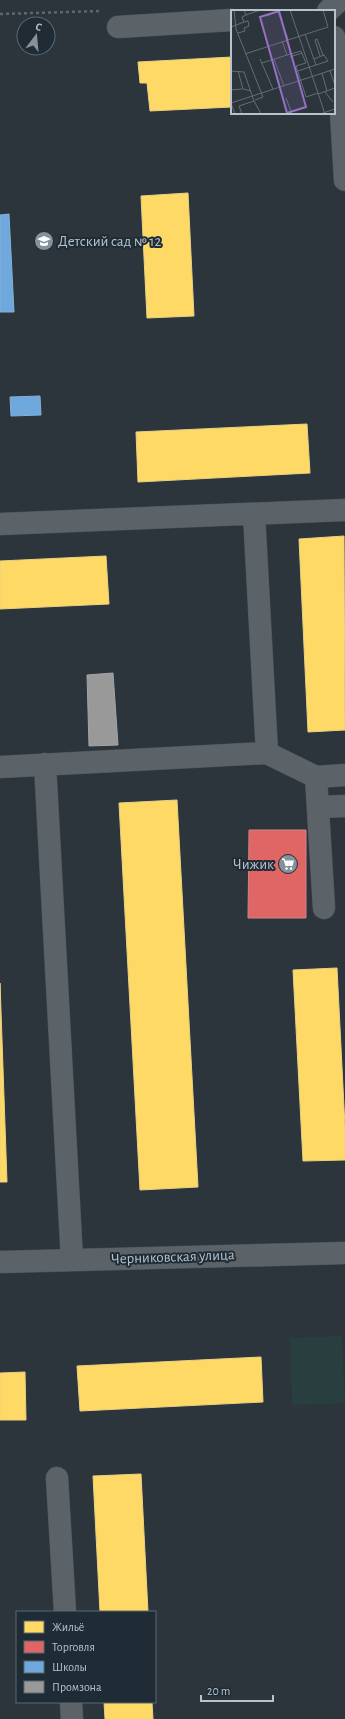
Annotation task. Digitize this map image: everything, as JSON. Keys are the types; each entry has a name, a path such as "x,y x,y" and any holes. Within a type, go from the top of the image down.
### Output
{"street":[{"path":"329,10 340,0"},
{"path":"118,27 231,20"},
{"path":"335,40 337,45 345,180"},
{"path":"0,524 345,510"},
{"path":"254,514 267,753"},
{"path":"0,767 267,753 316,777 345,775"},
{"path":"45,764 72,1260"},
{"path":"316,777 324,908"},
{"path":"318,808 345,806"},
{"name":"Черниковская улица","path":"0,1262 345,1252"},
{"path":"57,1478 65,1611"},
{"path":"71,1703 72,1719"}],"path":[{"path":"0,14 104,10"}],"green space":[{"path":"342,1336 345,1403 292,1405 290,1338"}],"building: Жильё":[{"path":"231,57 231,107 150,111 147,83 140,83 138,62"},
{"path":"188,193 194,316 147,318 141,196"},
{"path":"307,424 310,473 138,482 136,432"},
{"path":"344,536 345,730 308,732 299,539"},
{"path":"106,556 109,604 0,609 0,561"},
{"path":"177,800 198,1187 140,1190 119,803"},
{"path":"337,968 345,1127 345,1160 303,1161 293,970"},
{"path":"0,983 7,1182 0,1182"},
{"path":"261,1357 263,1402 80,1411 77,1366"},
{"path":"25,1372 26,1420 0,1420 0,1373"},
{"path":"141,1474 148,1611 100,1611 93,1476"},
{"path":"104,1703 152,1703 153,1719 105,1719"}],"building: Торговля":[{"path":"249,830 306,830 306,918 248,918"}],"building: Школы":[{"path":"9,214 14,312 0,312 0,215"},
{"path":"40,396 41,415 11,416 10,397"}],"building: Промзона":[{"path":"113,673 118,745 89,746 87,675"}],"place":[{"name":"Детский сад № 12","path":"44,241"},
{"name":"Чижик","path":"288,864"}]}
